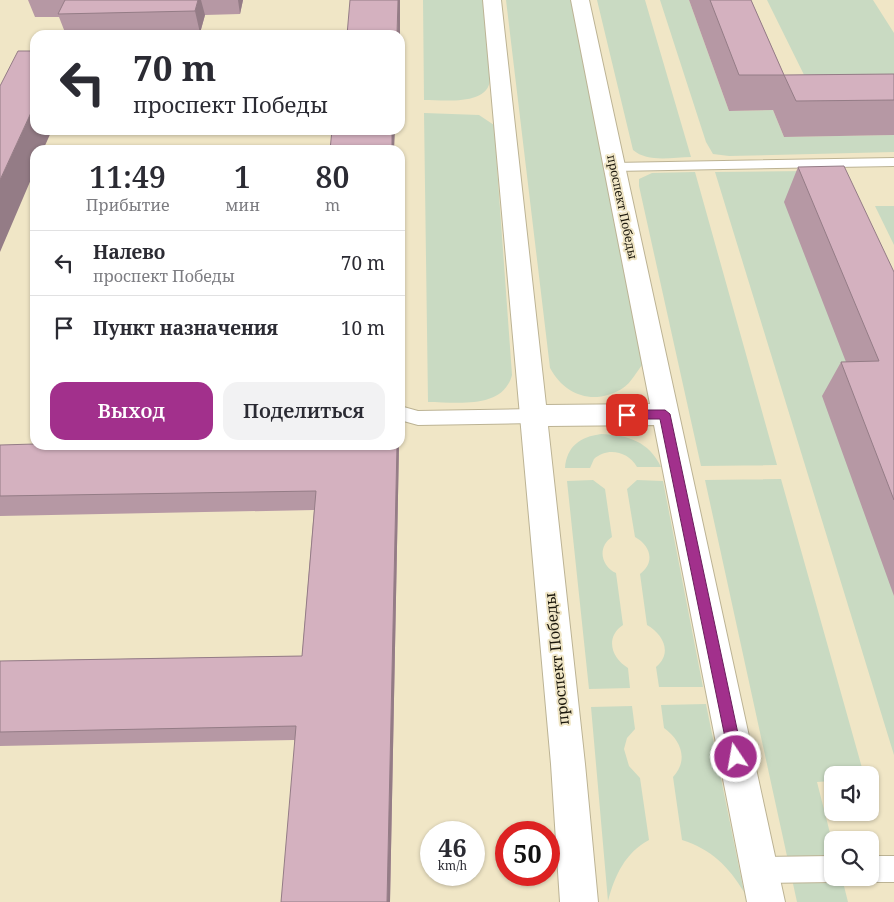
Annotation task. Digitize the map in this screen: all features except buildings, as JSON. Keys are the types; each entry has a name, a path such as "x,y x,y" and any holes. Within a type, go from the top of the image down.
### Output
{"main road":[{"name":"проспект Победы","path":"492,0 567,754 579,902"},
{"name":"проспект Победы","path":"580,0 766,902"},
{"path":"533,416 665,414"}],"lane":[{"path":"614,167 894,162"},
{"path":"405,415 418,418 533,416"},
{"path":"879,869 894,869"},
{"path":"760,870 824,870"}],"green space":[{"path":"423,0 483,0 490,79 488,88 482,94 464,100 424,100"},
{"path":"506,0 574,0 643,364 626,386 602,396 592,397 572,391 556,378 550,368"},
{"path":"597,0 645,0 691,157 653,158 646,157 633,150"},
{"path":"660,0 689,0 729,111 773,110 784,137 894,135 894,152 729,156 713,154 706,142"},
{"path":"767,0 873,0 894,33 894,88 811,89"},
{"path":"424,113 479,115 494,125 512,375 507,386 499,394 477,402 428,402"},
{"path":"807,171 859,395 894,596 894,755 715,172"},
{"path":"695,172 777,465 701,466 639,186 639,179 652,173"},
{"path":"875,206 894,206 894,245"},
{"path":"601,434 628,438 644,445 656,458 661,467 637,467 623,454 611,452 599,455 594,459 590,468 565,468 566,460 576,444 587,437"},
{"path":"781,479 861,766 824,766 824,782 817,782 824,810 824,821 827,821 829,831 824,831 824,886 844,886 848,902 797,902 705,480"},
{"path":"593,480 605,489 612,537 604,546 603,556 607,566 616,573 623,625 614,635 612,647 618,659 628,668 630,688 589,689 567,481"},
{"path":"637,480 663,481 703,687 659,687 656,667 661,662 665,650 658,633 647,625 640,574 648,564 649,554 644,544 635,537 627,489"},
{"path":"706,704 744,892 718,860 702,848 682,840 673,777 678,771 682,757 679,744 664,728 661,705"},
{"path":"632,706 635,729 627,738 624,749 629,766 640,778 649,840 633,851 627,858 614,882 608,901 591,707"}],"route":[{"path":"627,415 665,414 736,757"}]}
